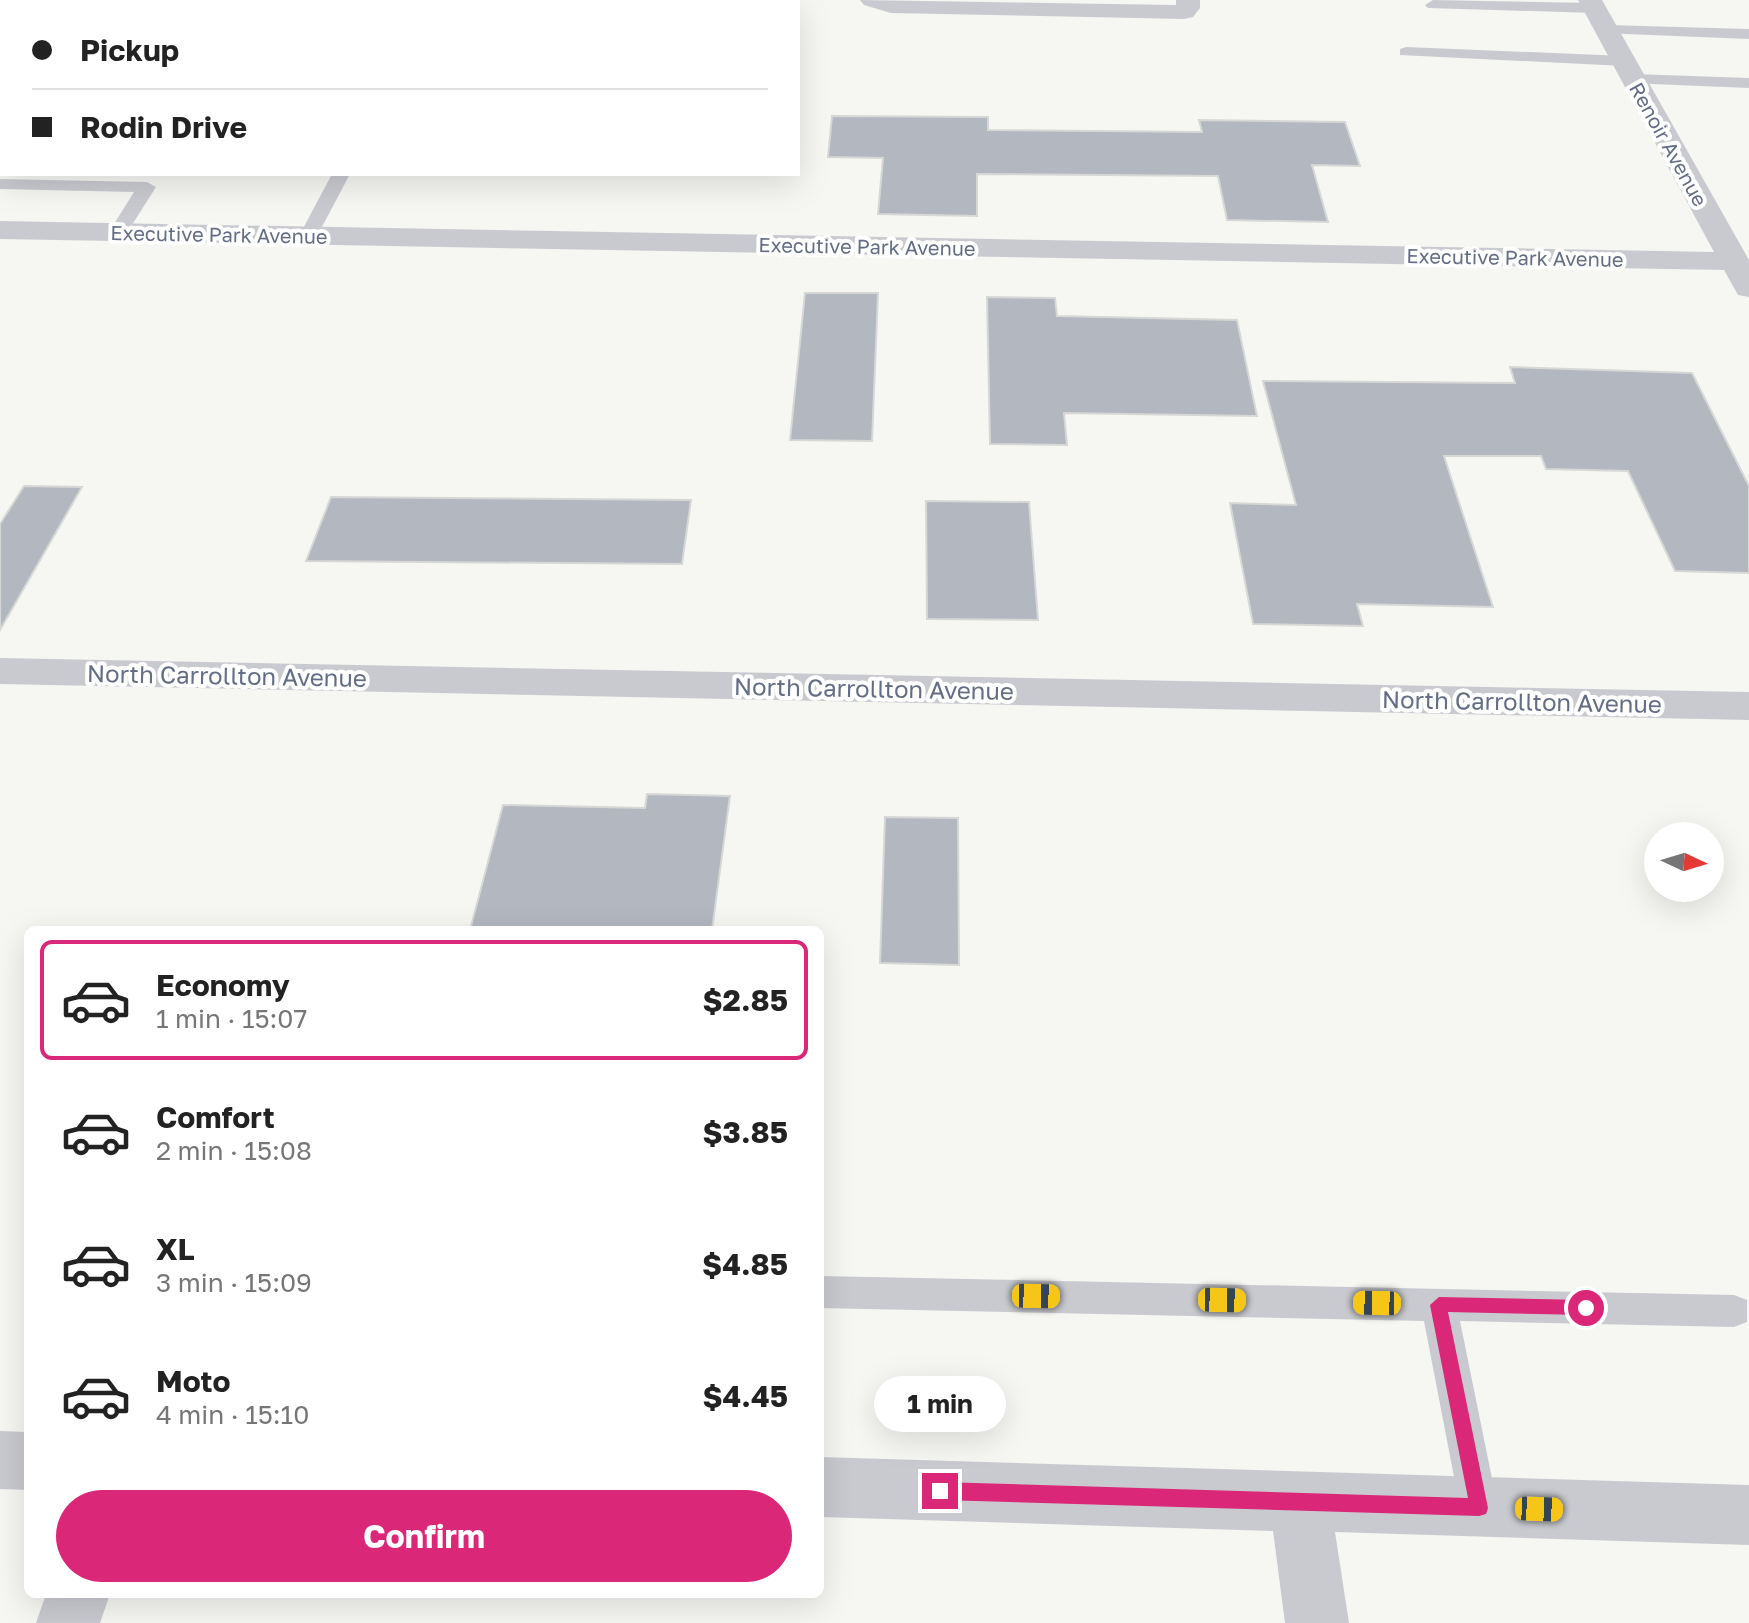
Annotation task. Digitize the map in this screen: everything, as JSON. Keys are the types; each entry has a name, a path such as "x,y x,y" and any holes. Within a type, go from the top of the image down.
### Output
{"street":[{"path":"872,0 891,6 1133,13 1184,12 1188,8 1188,0"},
{"name":"Renoir Avenue","path":"1597,13 1749,288"},
{"name":"Executive Park Avenue","path":"0,230 1734,261"},
{"name":"North Carrollton Avenue","path":"0,671 1749,706"},
{"path":"0,1460 24,1461"},
{"path":"824,1487 1749,1515"},
{"path":"1300,1503 1317,1623"},
{"path":"68,1623 77,1598"}],"lane":[{"path":"1433,5 1597,13 1749,34"},
{"path":"1406,52 1749,83"},
{"path":"308,236 340,176"},
{"path":"0,184 147,187 118,232"},
{"path":"824,1292 1734,1311"},
{"path":"1439,1305 1479,1508"}],"building":[{"path":"832,116 988,117 988,130 1202,132 1199,120 1345,122 1360,166 1312,165 1328,222 1227,220 1218,176 977,174 977,216 878,214 883,158 828,157"},
{"path":"805,293 878,293 872,441 790,440"},
{"path":"987,297 1055,298 1057,316 1237,320 1257,416 1064,413 1067,445 990,444"},
{"path":"1510,367 1692,373 1749,486 1749,573 1675,571 1628,471 1546,469 1541,456 1444,456 1493,607 1357,604 1363,626 1253,624 1230,503 1296,505 1263,381 1515,383"},
{"path":"24,486 82,487 0,630 0,524"},
{"path":"331,497 691,500 682,564 306,561"},
{"path":"926,501 1029,502 1038,620 927,619"},
{"path":"647,794 730,796 713,926 471,926 503,805 645,808"},
{"path":"885,817 958,818 959,965 880,963"}],"route":[{"path":"940,1491 1479,1508 1439,1305 1586,1308"}]}
